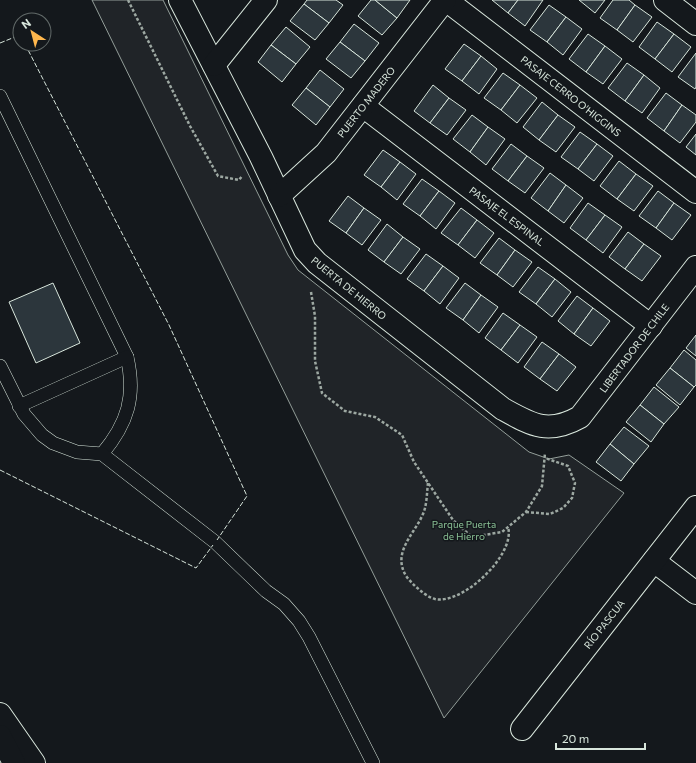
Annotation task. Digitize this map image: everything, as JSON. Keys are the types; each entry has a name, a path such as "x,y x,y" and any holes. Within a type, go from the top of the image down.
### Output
{"main road":[{"name":"PUERTA DE HIERRO","path":"180,0 261,157 305,250 316,263 503,409 531,425 558,426"},
{"path":"214,65 266,0"},
{"name":"PUERTO MADERO","path":"279,196 326,153 446,0"},
{"name":"PASAJE CERRO O'HIGGINS","path":"446,0 696,192"},
{"path":"665,0 696,24"},
{"name":"PASAJE EL ESPINAL","path":"363,106 651,326"},
{"name":"LIBERTADOR DE CHILE","path":"558,426 580,417 589,407 696,267"},
{"name":"RÍO PASCUA","path":"522,729 696,507"},
{"path":"654,561 696,593"},
{"path":"0,714 34,763"},
{"path":"0,736 14,763"}],"lane":[{"path":"0,96 5,124 127,357 131,387 129,406 115,439 102,454"},
{"path":"19,406 127,357"},
{"path":"0,366 19,406 32,425 53,443 77,452 102,454 215,542 266,591 284,604 299,621 309,637 373,763"}],"path":[{"path":"128,0 190,126 218,176 239,180 261,157"},
{"path":"305,250 315,316 315,361 322,393 345,411 375,417 402,435 414,462 453,520 472,536 502,532 526,512 542,486 545,458 558,426"},
{"path":"526,512 550,514 563,508 572,498 575,483 568,466 545,458"},
{"path":"428,483 425,508 418,526 407,540 402,555 403,571 422,592 436,599 450,598 480,581 494,564 505,547 510,534 508,526"}],"green space":[{"name":"Parque Puerta de Hierro","path":"92,0 163,0 288,255 298,270 529,452 549,459 569,455 624,493 444,718"}],"building":[{"path":"307,0 336,0 343,5 329,23 304,4"},
{"path":"371,0 375,0 397,18 382,35 358,16"},
{"path":"375,0 410,0 397,18"},
{"path":"492,0 518,0 508,13"},
{"path":"518,0 543,0 525,26 508,13"},
{"path":"579,0 605,0 595,13"},
{"path":"613,0 629,0 635,5 617,30 600,18"},
{"path":"304,4 329,23 315,40 290,21"},
{"path":"549,5 566,17 547,42 530,30"},
{"path":"635,5 652,17 633,42 617,30"},
{"path":"566,17 582,29 563,55 547,42"},
{"path":"657,22 674,34 655,59 639,47"},
{"path":"354,24 379,43 365,61 340,42"},
{"path":"286,27 310,47 296,64 271,45"},
{"path":"588,34 605,46 586,72 569,59"},
{"path":"674,34 691,47 672,72 655,59"},
{"path":"340,42 365,61 351,78 326,59"},
{"path":"464,44 481,56 462,81 445,69"},
{"path":"271,45 296,64 282,82 258,62"},
{"path":"605,46 622,59 603,84 586,72"},
{"path":"696,53 696,87 695,89 678,77"},
{"path":"481,56 497,69 479,94 462,81"},
{"path":"627,63 644,75 625,101 608,88"},
{"path":"320,70 344,89 330,107 306,88"},
{"path":"503,73 520,85 501,110 484,98"},
{"path":"644,75 660,88 642,113 625,101"},
{"path":"433,85 449,98 430,123 414,111"},
{"path":"520,85 537,98 517,123 501,110"},
{"path":"306,88 330,107 316,125 292,105"},
{"path":"666,93 682,105 664,131 647,118"},
{"path":"449,98 466,110 447,135 430,123"},
{"path":"542,102 558,115 539,140 523,127"},
{"path":"682,105 696,115 696,122 680,143 664,131"},
{"path":"472,115 488,127 470,152 453,139"},
{"path":"558,115 575,127 556,152 539,140"},
{"path":"488,127 505,139 486,165 470,152"},
{"path":"580,132 597,144 578,169 561,157"},
{"path":"696,134 696,155 686,147"},
{"path":"511,144 527,156 508,181 492,169"},
{"path":"597,144 613,156 594,181 578,169"},
{"path":"383,150 400,162 381,187 364,175"},
{"path":"527,156 544,168 525,193 508,181"},
{"path":"619,161 636,174 617,199 600,186"},
{"path":"400,162 416,174 397,200 381,187"},
{"path":"550,173 566,185 548,211 531,198"},
{"path":"636,174 653,186 634,211 617,199"},
{"path":"422,179 439,191 420,216 403,204"},
{"path":"566,185 583,198 564,223 548,211"},
{"path":"439,191 455,203 436,229 420,216"},
{"path":"658,191 674,203 656,228 639,216"},
{"path":"348,196 364,208 346,233 329,221"},
{"path":"588,203 605,215 586,240 570,228"},
{"path":"674,203 691,215 672,240 656,228"},
{"path":"364,208 381,220 362,245 346,233"},
{"path":"461,208 477,220 458,245 441,233"},
{"path":"605,215 622,227 603,253 586,240"},
{"path":"477,220 494,233 475,258 458,245"},
{"path":"387,224 403,237 384,262 368,250"},
{"path":"628,232 644,244 625,269 609,257"},
{"path":"403,237 420,249 401,274 384,262"},
{"path":"499,238 515,250 497,275 480,263"},
{"path":"644,244 661,256 642,281 625,269"},
{"path":"515,250 532,262 513,287 497,275"},
{"path":"426,254 443,266 424,291 407,279"},
{"path":"443,266 459,278 440,304 424,291"},
{"path":"538,267 555,279 536,304 519,292"},
{"path":"555,279 571,292 552,317 536,304"},
{"path":"53,283 80,343 36,363 9,302"},
{"path":"465,283 481,295 463,320 446,308"},
{"path":"481,295 498,307 479,333 463,320"},
{"path":"577,296 593,308 574,334 558,321"},
{"path":"593,308 610,321 591,346 574,334"},
{"path":"503,313 520,325 501,350 485,338"},
{"path":"520,325 537,337 518,363 501,350"},
{"path":"696,335 696,356 686,348"},
{"path":"542,342 559,354 540,379 524,367"},
{"path":"684,350 696,360 696,385 694,387 670,368"},
{"path":"559,354 576,367 557,391 540,379"},
{"path":"670,368 694,387 680,405 656,385"},
{"path":"654,387 679,407 664,424 640,405"},
{"path":"640,405 664,424 651,442 626,422"},
{"path":"624,427 649,446 634,464 610,444"},
{"path":"610,444 634,464 621,481 596,462"}],"fence":[{"path":"0,43 12,38"},
{"path":"29,52 169,325 247,496 217,540"},
{"path":"0,470 196,568 213,545"}]}
